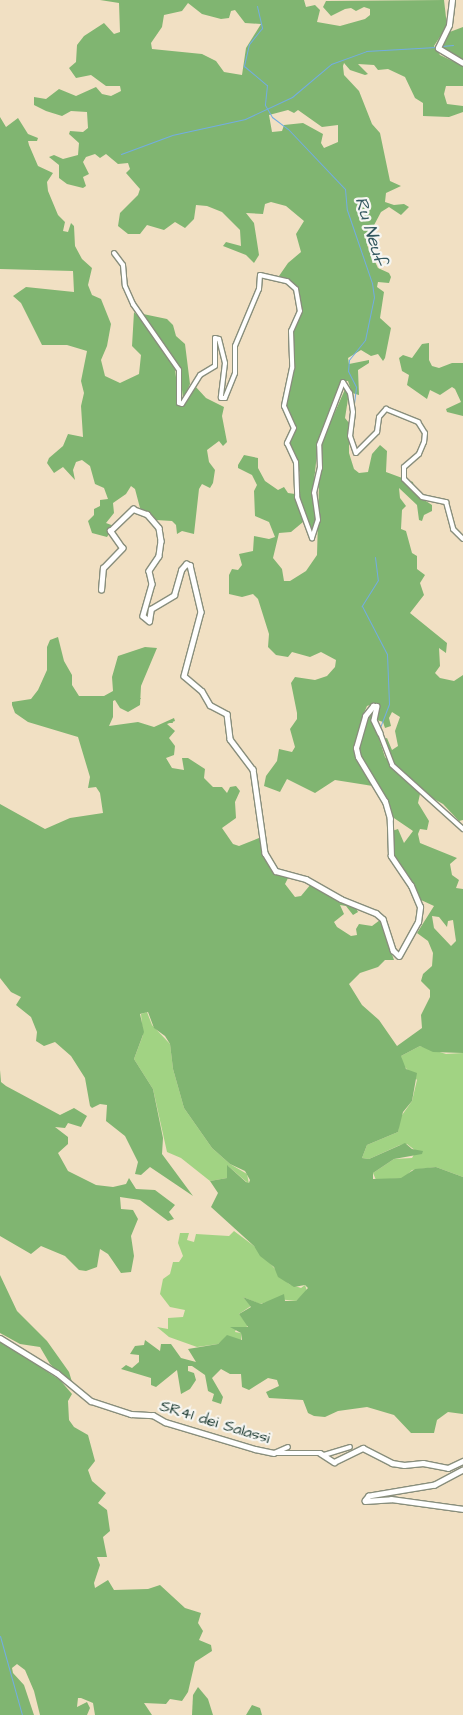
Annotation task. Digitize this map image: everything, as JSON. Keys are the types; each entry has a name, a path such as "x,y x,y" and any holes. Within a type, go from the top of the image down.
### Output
{"main road":[{"path":"452,0 449,24 438,47 463,64"}],"street":[{"path":"114,253 123,264 125,286 130,298 179,370 179,403 182,404 196,379 215,366 215,338 219,339 225,363 221,398 225,398 235,373 235,346 259,289 260,275 287,282 296,289 300,311 290,332 292,368 284,406 294,428 287,443 296,462 297,497 312,538 318,520 314,493 320,468 319,445 345,382 353,410 350,436 356,453 377,432 379,417 386,409 418,422 425,433 424,442 420,452 404,467 404,479 422,497 446,502 453,529 463,539"},
{"path":"101,590 103,568 122,548 110,531 132,509 147,514 159,528 161,541 159,556 149,571 152,584 143,616 149,621 151,609 174,595 181,570 186,564 190,565 201,612 184,676 202,691 210,704 226,714 230,739 253,769 265,853 276,871 306,878 341,899 376,912 383,919 393,950 399,956 418,922 420,907 411,886 391,856 390,819 385,802 358,757 356,748 365,716 373,706 377,706 374,720 380,733 385,754 392,764 463,829"},
{"name":"SR41 dei Salassi","path":"0,1338 57,1373 91,1401 131,1414 153,1416 165,1422 274,1453 309,1451 324,1455 334,1462 363,1448 392,1463 423,1463 448,1468 463,1462"},
{"path":"274,1453 288,1447"},
{"path":"324,1455 350,1447"},
{"path":"463,1470 428,1488 369,1496 365,1501 391,1499 463,1509"}],"green space":[{"path":"100,0 304,0 306,7 315,5 320,10 317,22 340,26 365,19 370,15 370,9 364,7 356,11 351,8 345,9 331,16 323,7 326,1 444,0 447,26 434,46 440,55 463,66 463,86 446,86 444,94 447,104 463,106 463,112 449,117 423,116 423,103 415,98 405,77 388,69 378,70 374,65 358,64 368,74 365,75 350,70 344,63 343,66 344,75 359,91 372,124 380,133 390,181 401,186 386,193 385,202 394,205 404,204 409,207 401,215 389,207 381,212 372,229 373,242 367,245 378,268 389,273 391,277 389,283 378,282 377,287 384,292 380,318 391,328 383,361 378,354 371,356 361,350 348,358 349,364 369,360 369,363 358,370 359,395 352,393 348,381 341,381 318,444 313,491 317,512 313,529 310,528 299,496 300,473 289,445 296,427 285,403 293,368 293,329 302,310 296,286 279,276 288,263 301,252 296,234 304,221 286,206 271,202 265,204 263,214 246,213 254,223 259,255 254,263 246,255 223,246 226,242 241,246 240,230 222,212 207,206 196,205 194,219 185,228 175,222 164,230 147,225 140,234 128,234 118,226 120,213 138,195 140,189 126,173 130,169 128,163 118,164 106,154 100,158 95,154 86,157 83,162 89,174 83,177 86,186 83,188 67,184 59,178 59,165 49,157 54,155 63,159 78,155 79,143 69,134 70,131 83,132 88,128 87,112 71,111 62,116 34,105 34,97 46,99 59,89 76,96 96,87 102,94 111,96 121,91 120,86 106,86 91,75 76,78 69,68 76,62 77,45 84,36 104,23 114,34 120,32 119,3","holes":["188,3 202,14 221,19 229,18 231,11 235,10 245,23 261,24 246,48 242,75 224,72 216,61 202,54 152,49 151,43 162,27 164,15 182,11","288,110 294,113 298,110 322,127 338,125 338,142 324,148 321,143 323,134 303,123 284,125 282,131 272,132 269,115"]},
{"path":"463,27 463,61 442,48 447,33"},
{"path":"0,117 6,127 18,118 28,134 38,138 37,141 28,141 29,145 38,166 53,173 47,182 48,191 58,215 65,222 63,231 68,232 71,223 74,226 75,246 82,259 92,268 88,285 92,295 101,299 111,324 107,346 101,360 105,376 120,383 139,374 141,355 132,346 134,312 145,323 175,368 179,405 185,404 195,386 206,398 224,407 222,416 227,442 223,446 219,441 207,450 209,462 215,470 213,483 210,488 202,484 199,489 194,534 182,531 177,534 176,525 172,521 156,520 140,508 135,489 131,486 126,494 113,503 114,513 106,523 114,526 107,537 92,533 88,521 94,515 94,509 100,506 100,500 108,499 104,488 95,484 90,466 82,460 76,462 73,470 75,480 63,467 54,473 47,463 49,458 63,446 68,434 83,437 81,406 84,393 81,381 87,351 67,345 42,345 21,303 13,296 26,287 74,292 73,271 0,269"},
{"path":"143,314 167,319 173,325 176,336 185,344 190,384 183,400 180,369"},
{"path":"429,343 429,360 432,366 439,368 452,363 463,363 463,416 447,412 446,409 461,402 455,389 452,387 440,395 430,390 427,399 407,385 409,375 402,371 399,358 403,355 412,358 422,344"},
{"path":"346,387 348,399 345,418 349,423 349,453 354,469 359,473 368,472 372,454 380,445 387,451 386,472 413,482 415,494 432,505 432,511 424,515 422,521 419,520 417,505 399,488 400,498 406,506 402,510 401,529 406,531 412,553 417,556 417,569 425,575 420,583 424,595 410,613 447,643 446,653 439,648 440,666 435,673 440,678 454,681 463,675 463,820 459,821 443,804 423,793 391,760 384,739 387,738 392,750 398,746 395,731 400,717 392,712 389,718 391,726 385,728 383,722 377,720 379,708 376,703 367,706 363,715 356,757 373,786 335,780 315,793 287,779 280,792 264,786 266,776 277,761 279,749 292,752 295,747 290,729 297,719 297,713 291,683 295,677 315,680 327,676 335,667 336,660 321,652 310,657 292,652 288,657 276,655 268,647 269,634 258,599 253,594 242,597 229,594 229,575 232,569 238,570 242,565 239,554 253,551 254,536 269,539 275,537 269,522 255,516 254,491 257,485 252,475 238,468 238,465 244,455 258,458 258,468 265,481 278,490 284,487 288,493 295,494 303,522 291,532 279,533 273,558 282,569 284,581 290,581 306,571 317,555 320,446"},
{"path":"58,637 64,661 72,675 72,685 79,696 104,696 113,691 112,677 118,656 145,647 157,648 141,686 140,705 128,712 120,708 115,700 113,701 113,717 109,726 138,722 154,727 174,718 175,721 167,724 175,731 169,738 175,746 174,755 166,758 172,768 184,770 182,758 188,758 205,769 204,778 213,787 222,787 227,793 230,787 236,786 240,791 235,802 236,818 222,828 233,844 239,846 259,838 272,869 288,878 285,884 295,897 301,896 311,884 355,906 358,912 353,915 346,906 340,905 344,914 334,922 337,927 351,936 357,935 356,929 359,924 372,926 380,920 394,960 385,960 378,967 360,973 349,984 362,1005 379,1020 397,1046 422,1028 421,1015 430,997 430,990 421,981 423,974 432,966 433,953 428,941 417,933 434,906 421,900 393,858 392,831 398,829 404,843 413,831 391,816 379,786 359,757 358,748 367,717 374,708 373,720 385,757 420,794 418,803 429,821 427,830 420,829 418,834 420,843 457,858 450,864 452,875 459,880 456,888 463,889 463,1053 433,1052 420,1046 401,1056 406,1069 417,1073 412,1101 403,1112 398,1132 367,1145 362,1158 369,1159 405,1143 412,1149 423,1151 422,1154 394,1159 373,1173 373,1179 401,1178 415,1169 436,1167 463,1177 463,1414 448,1412 437,1420 434,1433 411,1433 394,1415 367,1407 338,1411 325,1417 314,1416 308,1413 303,1400 269,1398 266,1392 279,1386 277,1380 268,1378 249,1390 242,1387 241,1374 230,1374 221,1369 212,1378 223,1397 221,1404 212,1401 214,1394 208,1391 205,1375 192,1366 188,1366 188,1371 194,1373 196,1380 190,1389 181,1394 177,1370 156,1387 151,1385 151,1378 121,1369 126,1365 132,1368 139,1362 139,1355 130,1354 135,1346 144,1345 145,1340 160,1351 161,1344 171,1344 181,1358 196,1362 188,1349 218,1344 227,1335 242,1340 241,1333 230,1327 248,1327 239,1314 251,1307 243,1297 261,1304 284,1294 285,1301 296,1301 308,1288 305,1285 294,1287 278,1277 274,1267 260,1256 254,1246 211,1207 218,1193 210,1181 227,1178 227,1165 246,1182 249,1183 250,1180 245,1171 230,1164 212,1148 184,1108 173,1069 170,1044 165,1036 154,1028 148,1012 140,1014 144,1032 134,1059 153,1089 163,1138 162,1154 193,1196 150,1167 141,1175 135,1174 138,1162 125,1136 106,1121 107,1105 100,1104 92,1108 90,1106 85,1078 71,1056 55,1042 44,1046 36,1041 37,1032 31,1017 16,1005 21,997 11,992 0,978 0,804 45,829 70,818 103,813 100,793 96,787 88,788 90,777 78,737 28,722 15,713 12,705 12,702 31,699 38,690 47,670 47,647 50,640","holes":["432,916 439,917 447,927 448,921 453,920 456,941 451,946 434,928"]},
{"path":"147,1012 152,1025 170,1044 173,1069 184,1108 212,1148 230,1164 247,1174 249,1184 228,1166 227,1178 210,1181 181,1158 167,1152 153,1089 134,1059 143,1035 141,1014"},
{"path":"420,1046 446,1054 463,1053 463,1177 436,1167 412,1170 404,1178 376,1180 373,1173 394,1159 412,1158 416,1151 407,1144 400,1145 369,1159 362,1158 367,1145 398,1132 400,1118 412,1101 417,1080 402,1064 401,1056"},
{"path":"0,1070 1,1082 6,1086 60,1115 74,1108 87,1116 81,1127 68,1123 65,1128 55,1127 68,1137 68,1144 58,1153 68,1171 96,1185 113,1187 126,1184 129,1178 136,1189 155,1190 175,1205 169,1212 174,1219 168,1221 140,1200 120,1197 121,1209 133,1210 138,1219 131,1236 134,1256 131,1272 121,1273 108,1254 100,1249 97,1267 86,1271 79,1270 65,1256 41,1246 31,1254 0,1236"},
{"path":"234,1231 254,1246 289,1284 301,1288 305,1285 307,1291 296,1301 278,1299 260,1304 243,1297 251,1306 239,1314 248,1325 245,1329 237,1327 235,1332 241,1333 241,1341 228,1336 218,1344 197,1347 169,1337 157,1327 168,1329 168,1318 183,1317 185,1310 170,1307 160,1294 163,1279 170,1274 173,1262 179,1262 183,1256 178,1243 180,1233 189,1233 187,1240 194,1242 196,1234 229,1236"},
{"path":"0,1275 17,1311 47,1341 69,1372 73,1385 50,1364 40,1347 20,1344 0,1333"},
{"path":"0,1341 60,1380 72,1394 68,1401 69,1420 74,1427 88,1435 95,1461 88,1470 92,1481 106,1493 98,1503 107,1510 110,1531 103,1537 107,1557 97,1557 100,1565 94,1583 95,1588 108,1580 114,1590 148,1589 160,1585 185,1608 201,1613 198,1623 203,1631 199,1640 211,1645 212,1651 195,1662 188,1692 182,1701 170,1699 166,1704 144,1703 152,1715 95,1715 93,1703 78,1698 77,1707 87,1702 90,1708 87,1715 40,1715 34,1691 25,1670 17,1664 12,1668 13,1673 24,1685 34,1715 0,1715"},
{"path":"198,1687 208,1699 213,1715 192,1715 193,1695"},
{"path":"252,1705 260,1708 262,1715 246,1715"}],"waterway":[{"name":"Ru Neuf","path":"257,6 262,28 249,44 244,66 267,85 265,105 272,117 288,129 345,189 347,210 372,283 374,297 365,340 349,360 348,371 356,387 354,403"},
{"path":"442,46 453,45"},
{"path":"121,154 172,135 245,119 292,97 331,64 366,51 436,47"},
{"name":"Ru Neuf","path":"375,557 378,580 362,606 387,654 389,704 380,727"},
{"path":"0,1636 22,1715"}]}
